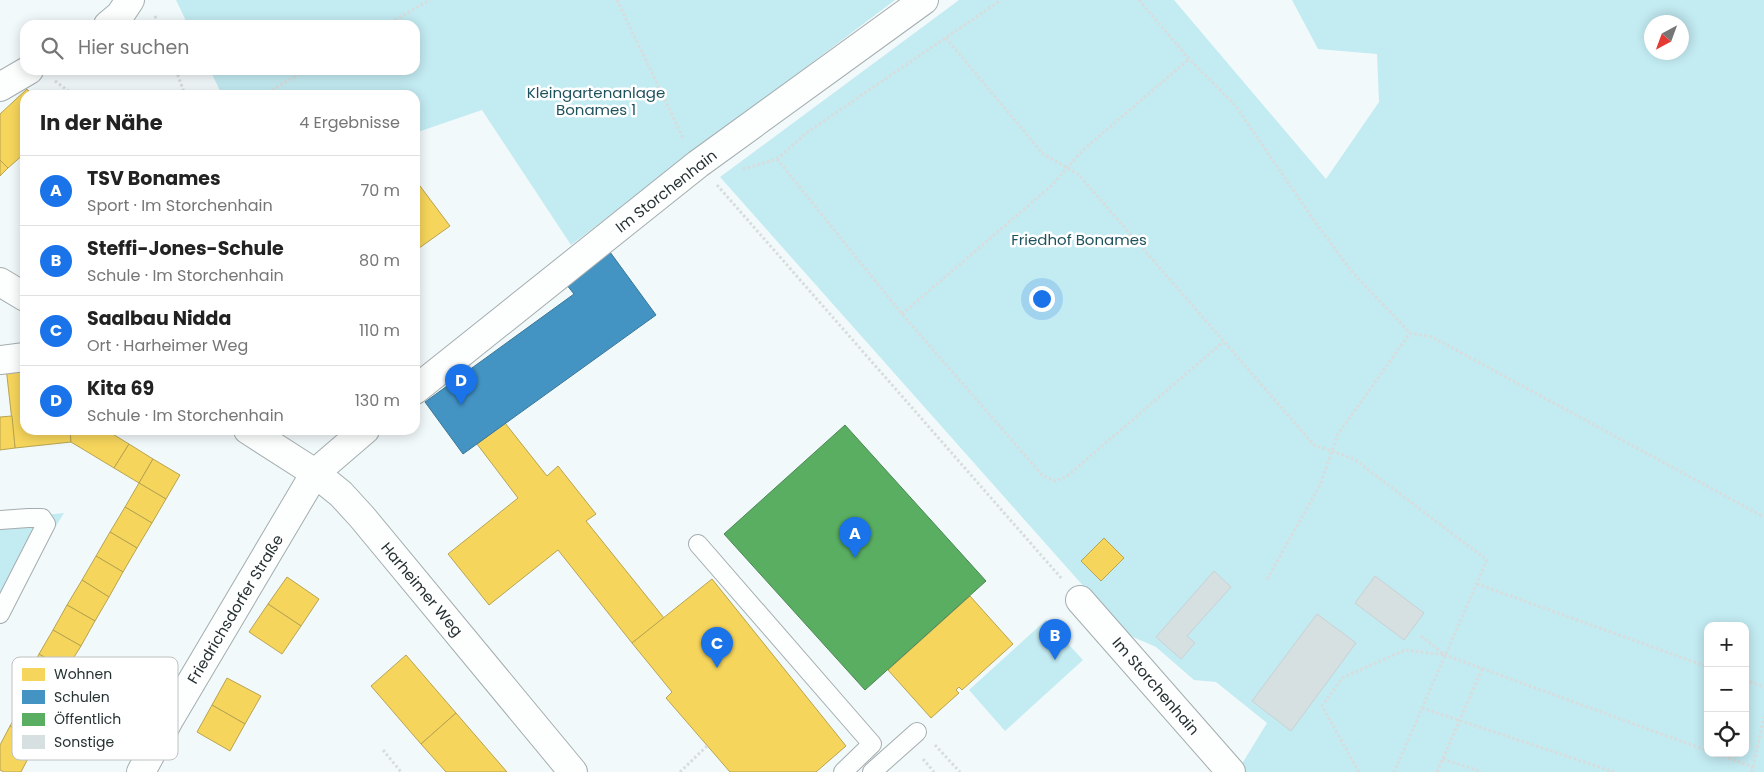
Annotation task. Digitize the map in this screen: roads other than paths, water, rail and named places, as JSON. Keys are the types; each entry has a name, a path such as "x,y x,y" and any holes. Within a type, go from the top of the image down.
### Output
{"street":[{"path":"114,20 120,15 130,0"},
{"name":"Im Storchenhain","path":"420,386 698,164 924,0"},
{"path":"0,87 20,75"},
{"path":"0,282 20,294"},
{"path":"0,360 20,358"},
{"name":"Harheimer Weg","path":"256,435 315,473 341,494 574,772"},
{"path":"315,473 359,435"},
{"name":"Friedrichsdorfer Straße","path":"178,704 315,473"},
{"name":"Im Storchenhain","path":"1080,600 1231,772"},
{"name":"Friedrichsdorfer Straße","path":"141,772 147,760"}],"lane":[{"path":"0,520 42,518 46,524 0,614"},
{"path":"698,544 872,744 843,772"},
{"path":"872,772 917,732"}],"place":[{"name":"Kita 69","path":"461,405"},
{"name":"TSV Bonames","path":"855,558"},
{"name":"Steffi-Jones-Schule","path":"1055,660"},
{"name":"Saalbau Nidda","path":"717,668"}],"park label":[{"name":"Kleingartenanlage Bonames 1","path":"596,100"},
{"name":"Friedhof Bonames","path":"1079,239"}]}
